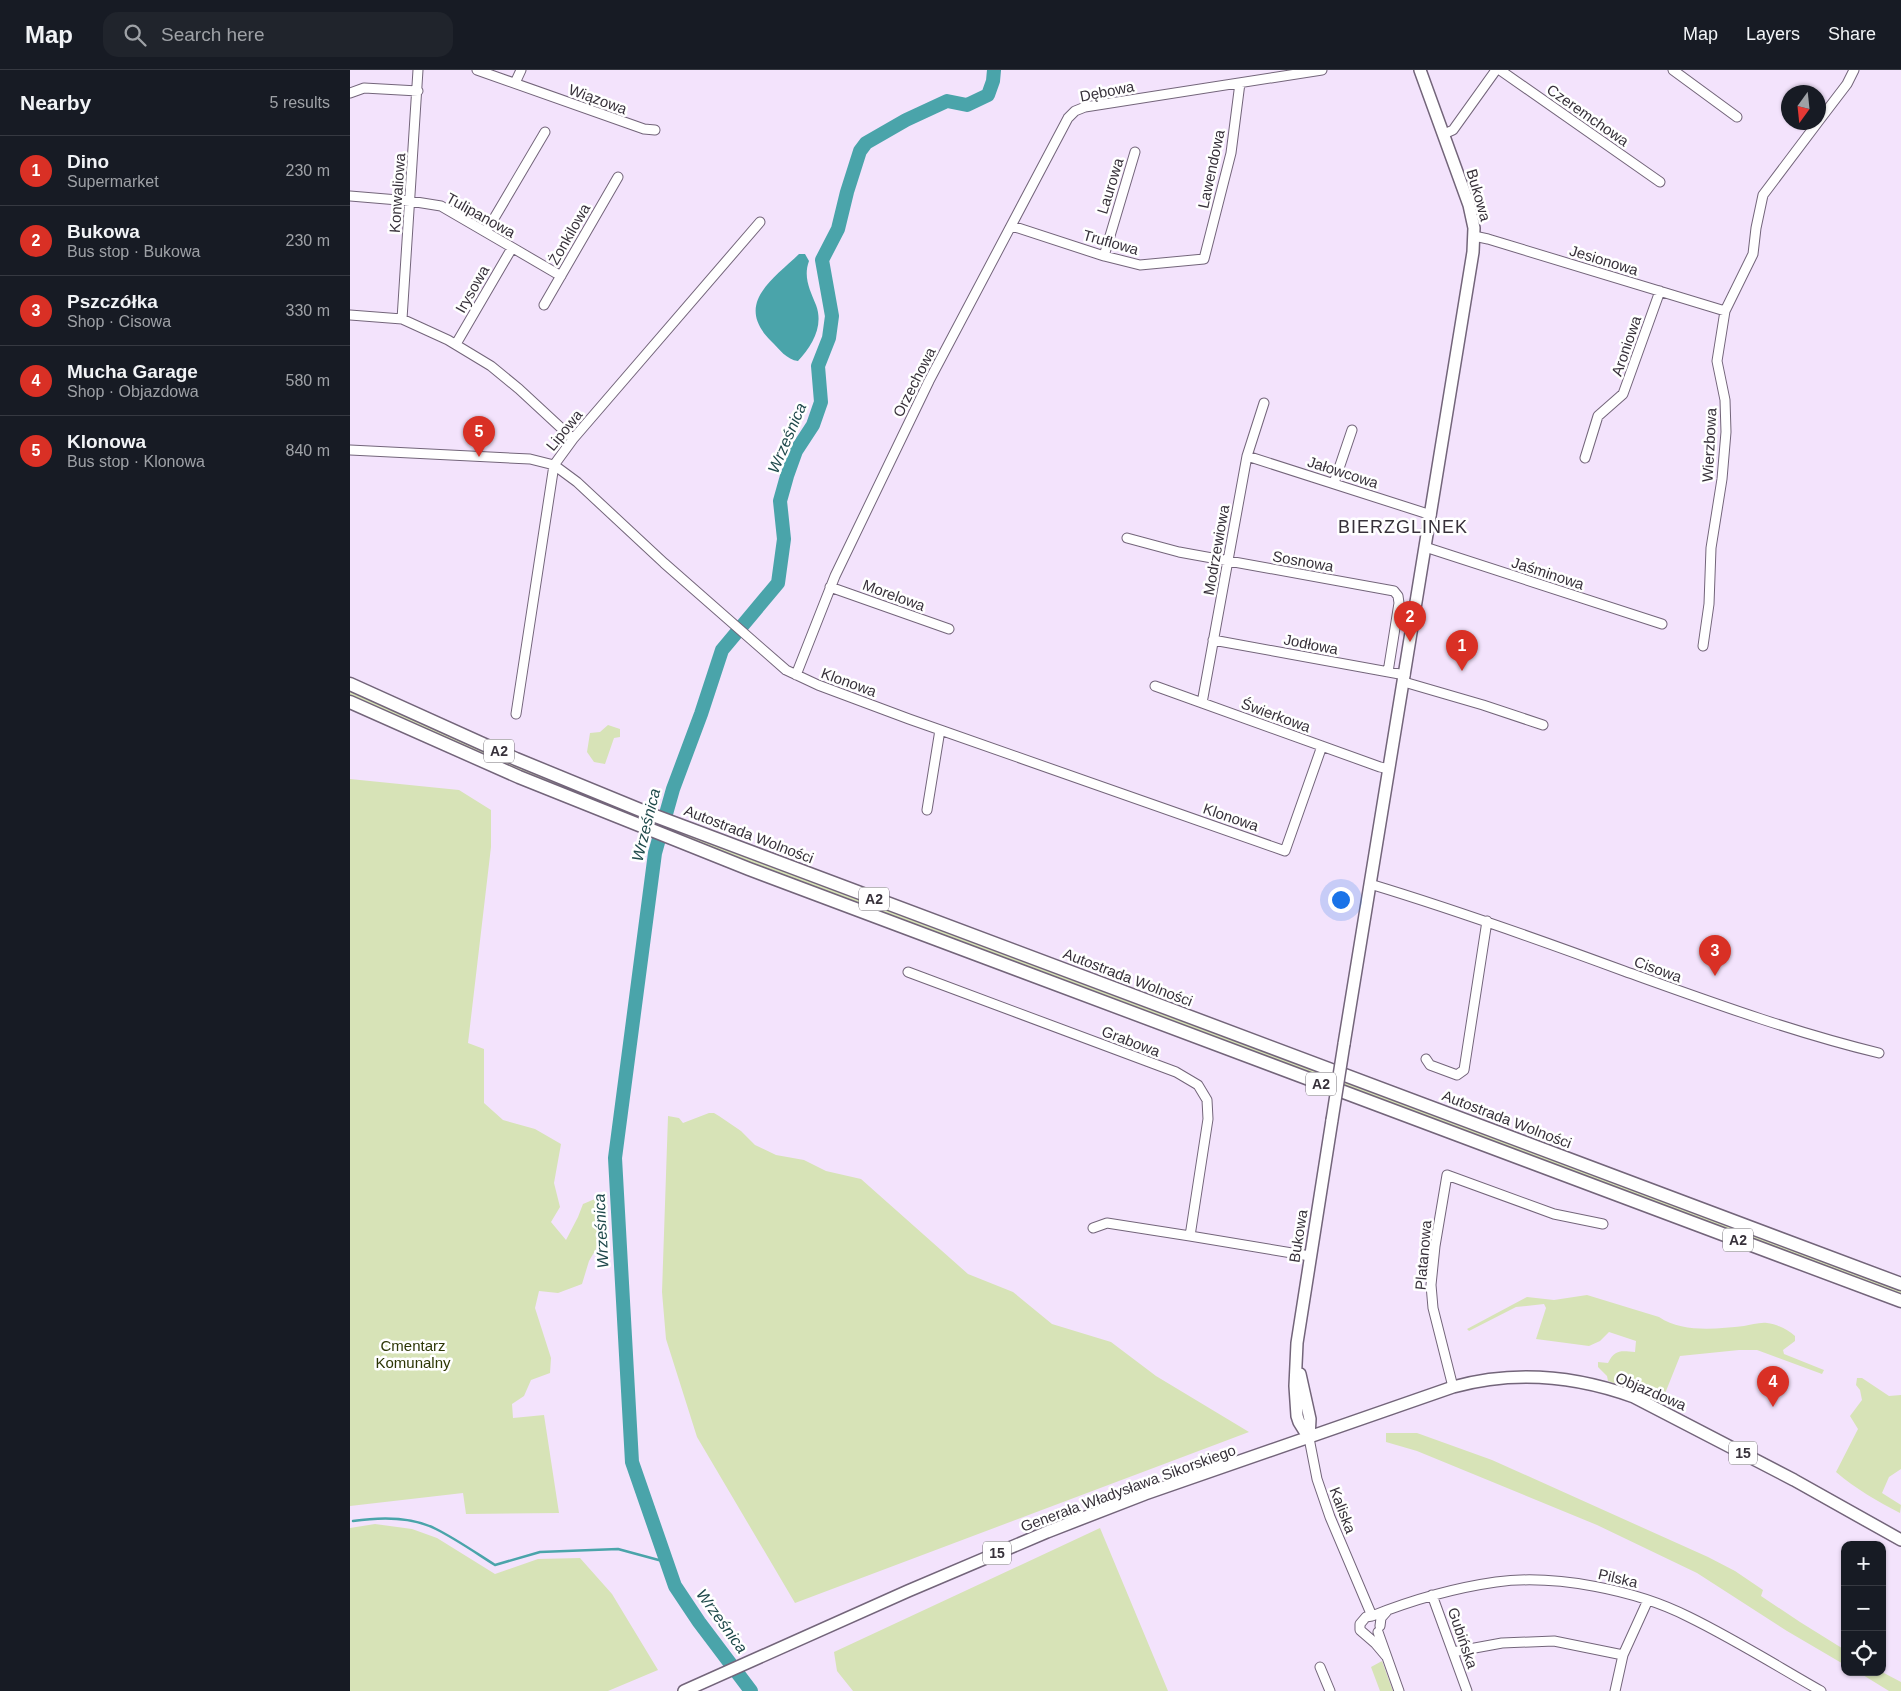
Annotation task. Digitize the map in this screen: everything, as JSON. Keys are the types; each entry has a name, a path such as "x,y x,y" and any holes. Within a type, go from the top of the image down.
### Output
{"highway":[{"name":"Autostrada Wolności","path":"350,684 516,759 678,825 1901,1284"},
{"name":"A2","path":"350,702 510,773 645,829 1901,1302"}],"main road":[{"name":"Bukowa","path":"1309,1438 1297,1416 1295,1386 1299,1326 1471,266 1474,236 1469,205 1420,70"},
{"name":"Objazdowa","path":"1309,1438 1453,1387 1495,1379 1532,1377 1573,1380 1613,1389 1634,1397 1677,1418 1901,1540"},
{"name":"Generała Władysława Sikorskiego","path":"684,1691 908,1591 1047,1532 1146,1494 1309,1438"}],"street":[{"name":"Konwaliowa","path":"402,319 418,70"},
{"name":"Wiązowa","path":"476,70 644,130 655,130"},
{"path":"515,83 521,70"},
{"name":"Dębowa","path":"1075,110 1322,70"},
{"path":"1444,134 1453,130 1498,70"},
{"name":"Czeremchowa","path":"1498,70 1660,182"},
{"path":"1673,70 1738,116"},
{"name":"Wierzbowa","path":"1826,112 1847,84 1854,70"},
{"name":"Lawendowa","path":"1204,259 1231,154 1240,83"},
{"path":"350,93 364,88 418,91"},
{"name":"Orzechowa","path":"796,675 830,587 929,381 1012,226 1063,124 1075,110"},
{"name":"Wierzbowa","path":"1703,646 1709,604 1711,548 1722,479 1726,432 1725,400 1717,361 1725,311 1753,254 1763,195 1812,130"},
{"path":"486,232 545,132"},
{"name":"Laurowa","path":"1104,256 1135,152"},
{"name":"Żonkilowa","path":"544,305 618,177"},
{"name":"Tulipanowa","path":"350,196 410,201 441,206 561,276"},
{"name":"Lipowa","path":"516,714 554,465 574,439 760,222"},
{"name":"Truflowa","path":"1012,226 1104,256 1140,265 1204,259"},
{"name":"Jesionowa","path":"1474,236 1725,311"},
{"name":"Irysowa","path":"456,344 512,248"},
{"name":"Aroniowa","path":"1585,458 1598,416 1623,394 1660,291"},
{"path":"350,315 402,319 419,325 456,344 491,366 574,439"},
{"name":"Modrzewiowa","path":"1202,703 1247,456 1264,403"},
{"path":"1334,483 1352,430"},
{"name":"Klonowa","path":"350,450 530,460 554,465 577,482 730,622 786,670 818,685 940,730 1285,851 1322,746"},
{"name":"Jałowcowa","path":"1247,456 1431,515"},
{"name":"Sosnowa","path":"1127,538 1179,552 1228,562 1394,591 1398,596 1399,603 1388,672"},
{"name":"Jaśminowa","path":"1425,547 1662,624"},
{"name":"Morelowa","path":"830,587 949,629"},
{"name":"Jodłowa","path":"1213,640 1388,672 1543,725"},
{"name":"Świerkowa","path":"1154,686 1389,769"},
{"path":"927,810 940,730"},
{"name":"Cisowa","path":"1370,884 1487,921 1711,1002 1827,1040 1879,1052"},
{"path":"1426,1059 1430,1065 1457,1075 1464,1070 1487,921"},
{"name":"Grabowa","path":"908,972 1176,1072 1198,1085 1207,1100 1208,1119 1190,1236"},
{"name":"Platanowa","path":"1453,1387 1433,1308 1431,1285 1435,1246 1447,1175 1554,1214 1603,1224"},
{"path":"1093,1228 1107,1223 1310,1256"},
{"name":"Kaliska","path":"1309,1438 1320,1489 1360,1590 1367,1601 1368,1617"},
{"name":"Pilska","path":"1368,1617 1432,1595 1497,1582 1528,1580 1602,1588 1648,1600 1688,1616 1821,1691"},
{"name":"Gubińska","path":"1432,1595 1467,1691"},
{"path":"1615,1691 1623,1656 1648,1600"},
{"path":"1368,1636 1373,1636 1379,1629 1381,1618 1389,1610"},
{"path":"1386,1656 1360,1630 1360,1624 1368,1617 1377,1620 1386,1656 1399,1691"},
{"path":"1453,1652 1502,1643 1554,1642 1623,1656"},
{"path":"1320,1667 1330,1691"}],"green space":[{"path":"350,689 648,818 646,824 548,784 350,697"},
{"path":"608,725 620,729 620,737 614,738 605,764 594,762 587,752 590,733 600,732"},
{"name":"Cmentarz Komunalny","path":"350,779 459,790 491,810 491,847 468,1043 484,1049 484,1103 503,1120 535,1129 561,1144 554,1183 560,1207 551,1222 566,1240 583,1204 602,1196 606,1211 603,1237 589,1261 582,1284 558,1293 539,1291 535,1308 551,1358 550,1373 531,1380 524,1396 512,1404 513,1418 544,1415 559,1513 466,1514 463,1493 350,1506"},
{"path":"677,831 1333,1077 1332,1083 676,836"},
{"path":"1345,1081 1901,1290 1901,1296 1344,1087"},
{"path":"709,1113 719,1116 741,1131 755,1145 776,1155 804,1160 826,1171 861,1179 968,1274 1013,1292 1052,1324 1111,1342 1156,1376 1249,1432 795,1603 697,1437 666,1339 662,1292 668,1116 679,1118 683,1123"},
{"path":"1587,1295 1689,1328 1722,1328 1758,1323 1775,1325 1795,1336 1795,1341 1783,1350 1784,1354 1824,1370 1822,1374 1757,1350 1680,1356 1664,1396 1649,1390 1643,1394 1608,1381 1607,1376 1598,1367 1598,1362 1608,1363 1616,1353 1635,1352 1636,1341 1609,1332 1600,1341 1589,1346 1536,1339 1546,1308 1544,1304 1516,1307 1469,1331 1467,1329 1527,1297 1554,1300"},
{"path":"1857,1378 1862,1378 1889,1396 1901,1395 1901,1469 1889,1477 1882,1493 1901,1505 1900,1513 1851,1484 1836,1472 1858,1429 1850,1416 1862,1400 1860,1390 1856,1385"},
{"path":"1386,1433 1417,1433 1492,1460 1708,1557 1735,1571 1763,1590 1761,1596 1841,1648 1841,1663 1787,1631 1697,1573 1597,1525 1417,1451 1386,1442"},
{"path":"375,1524 412,1529 437,1538 495,1574 538,1559 580,1558 612,1594 658,1670 608,1691 350,1691 350,1528"},
{"path":"1100,1528 1168,1691 853,1691 837,1671 834,1652"},
{"path":"1382,1661 1393,1691 1380,1691 1371,1667"},
{"path":"1886,1674 1901,1682 1901,1691 1889,1691 1865,1676 1886,1676"}],"shaded area":[{"path":"799,254 805,254 809,261 807,278 819,320 812,342 798,361 780,351 760,328 756,315 756,304 761,293 769,283"}],"waterway":[{"name":"Wrześnica","path":"751,1691 699,1622 675,1586 632,1462 615,1158 655,853 673,789 722,650 778,583 784,539 780,501 796,451 813,425 821,402 818,366 829,338 832,316 822,260 838,229 860,151 866,143 906,120 947,101 967,105 988,95 993,81 994,70"},
{"path":"353,1521 395,1519 426,1525 451,1537 495,1565 540,1552 618,1549 666,1562"}],"place":[{"name":"Klonowa","path":"479,457"},
{"name":"Bukowa","path":"1410,642"},
{"name":"Dino","path":"1462,671"},
{"name":"Pszczółka","path":"1715,976"},
{"name":"Mucha Garage","path":"1773,1407"}],"district":[{"name":"BIERZGLINEK","path":"1403,527"}]}
